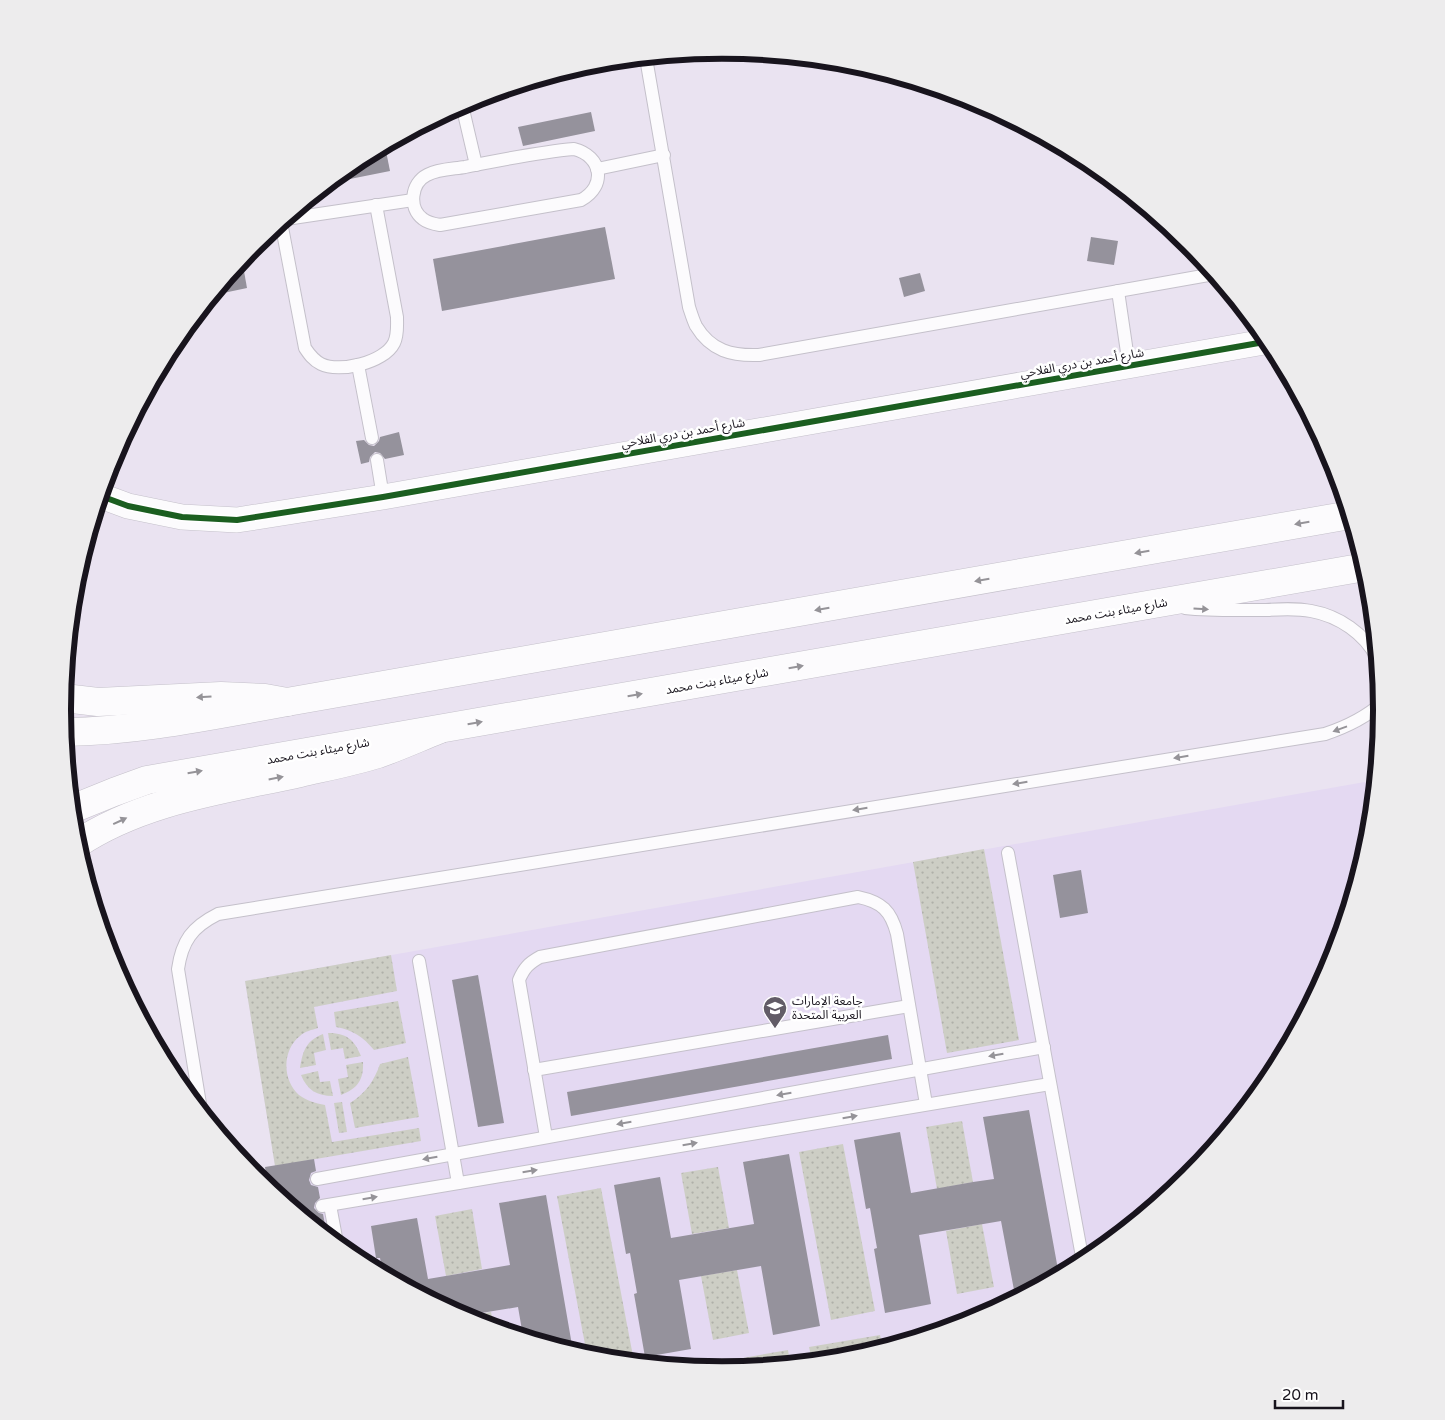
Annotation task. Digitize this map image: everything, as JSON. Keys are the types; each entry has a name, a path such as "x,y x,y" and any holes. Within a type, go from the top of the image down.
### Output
{"main road":[{"path":"72,732 138,728 1344,516"},
{"name":"شارع ميثاء بنت محمد","path":"79,806 147,780 1358,568"},
{"path":"72,699 98,702 236,696 287,702"},
{"path":"84,839 122,820 162,804 376,754 438,730"}],"street":[{"name":"شارع أحمد بن دري الفلاحي","path":"107,498 128,506 182,517 237,520 1260,343"}],"lane":[{"path":"647,63 690,307 695,325 707,340 722,351 741,356 759,355 1207,275"},
{"path":"464,112 476,165"},
{"path":"574,149 583,151 596,164 597,168 598,181 595,189 589,196 581,200 440,225 430,224 421,218 415,210 413,200 414,189 420,180 428,174 574,149"},
{"path":"597,168 664,155"},
{"path":"296,217 413,200"},
{"path":"282,230 304,348 312,358 323,364 335,367 358,365 386,354 394,343 398,330 376,205"},
{"path":"1118,292 1129,366"},
{"path":"358,365 372,438"},
{"path":"377,460 383,496"},
{"path":"1153,605 1223,610 1297,609 1312,611 1340,621 1352,629 1370,647"},
{"path":"199,1096 178,970 180,955 185,941 205,920 218,914 1325,734 1349,726 1374,710"},
{"path":"1008,853 1081,1253"},
{"path":"546,1137 519,980 523,970 530,962 540,957 858,897 872,900 885,908 893,920 926,1104"},
{"path":"419,961 458,1183"},
{"path":"534,1070 909,1006"},
{"path":"317,1179 1044,1047"},
{"path":"334,1232 326,1206 1050,1084"}],"shaded area":[{"name":"جامعة الإمارات العربية المتحدة","path":"1369,781 1361,837 1352,879 1324,959 1307,998 1264,1072 1212,1139 1183,1171 1119,1227 1048,1274 1011,1294 972,1312 932,1327 850,1349 808,1356 765,1360 680,1360 637,1356 595,1349 513,1327 473,1312 397,1274 326,1227 271,1179 275,1165 245,981"},
{"path":"984,849 1019,1040 947,1053 913,862"},
{"path":"391,955 397,991 314,1007 318,1028 304,1033 294,1042 287,1057 287,1073 293,1089 299,1095 311,1102 325,1105 332,1142 419,1128 421,1141 275,1166 245,981"},
{"path":"398,1001 406,1043 374,1050 357,1035 336,1027 334,1012"},
{"path":"328,1033 340,1034 349,1038 361,1056 345,1059 343,1048 331,1050"},
{"path":"323,1034 326,1050 314,1053 316,1065 300,1068 306,1047"},
{"path":"408,1057 419,1117 355,1128 350,1103 369,1086 380,1064"},
{"path":"363,1062 361,1079 355,1087 341,1095 338,1079 348,1077 346,1065"},
{"path":"318,1071 320,1082 330,1081 333,1096 317,1093 306,1085 301,1075"},
{"path":"342,1102 347,1132 339,1133 334,1103"},
{"path":"962,1121 973,1182 937,1189 926,1127"},
{"path":"843,1144 875,1311 831,1320 799,1152"},
{"path":"718,1167 729,1228 692,1234 681,1173"},
{"path":"601,1188 633,1355 585,1347 557,1196"},
{"path":"472,1209 482,1269 446,1276 435,1216"},
{"path":"982,1224 994,1287 957,1294 946,1231"},
{"path":"737,1270 749,1333 713,1340 701,1276"},
{"path":"491,1312 492,1319 478,1314"},
{"path":"880,1335 881,1341 811,1356 809,1347"},
{"path":"788,1350 789,1358 765,1360 726,1361"}],"building":[{"path":"591,112 595,131 523,146 518,127"},
{"path":"386,153 390,171 345,180"},
{"path":"605,227 615,279 442,311 433,259"},
{"path":"1091,237 1118,241 1114,265 1087,261"},
{"path":"244,269 247,288 223,293"},
{"path":"920,273 925,291 904,297 899,278"},
{"path":"399,432 404,455 385,459 380,453 375,452 370,457 369,462 361,464 356,441 364,440 369,445 374,446 380,437"},
{"path":"1081,870 1088,913 1060,918 1053,875"},
{"path":"478,975 504,1123 478,1127 452,980"},
{"path":"888,1035 892,1059 571,1116 567,1092"},
{"path":"1029,1110 1058,1268 1021,1289 1014,1290 1001,1221 919,1235 931,1304 885,1313 874,1249 877,1248 870,1208 866,1209 854,1140 900,1132 911,1193 994,1179 983,1117"},
{"path":"789,1154 820,1326 773,1335 761,1266 679,1280 691,1349 645,1357 634,1294 637,1293 630,1253 626,1254 614,1185 660,1177 671,1238 754,1224 743,1162"},
{"path":"314,1159 316,1171 311,1173 309,1180 311,1185 318,1187 320,1198 315,1203 314,1208 323,1214 325,1226 266,1175 265,1167"},
{"path":"546,1195 572,1343 522,1330 518,1307 477,1314 434,1294 397,1274 381,1264 380,1258 376,1258 371,1226 417,1218 428,1279 510,1265 499,1203"}],"cycle path":[{"path":"107,498 128,506 182,517 237,520 383,497 1260,343"}],"place":[{"name":"جامعة الإمارات العربية المتحدة","path":"775,1029"}]}
